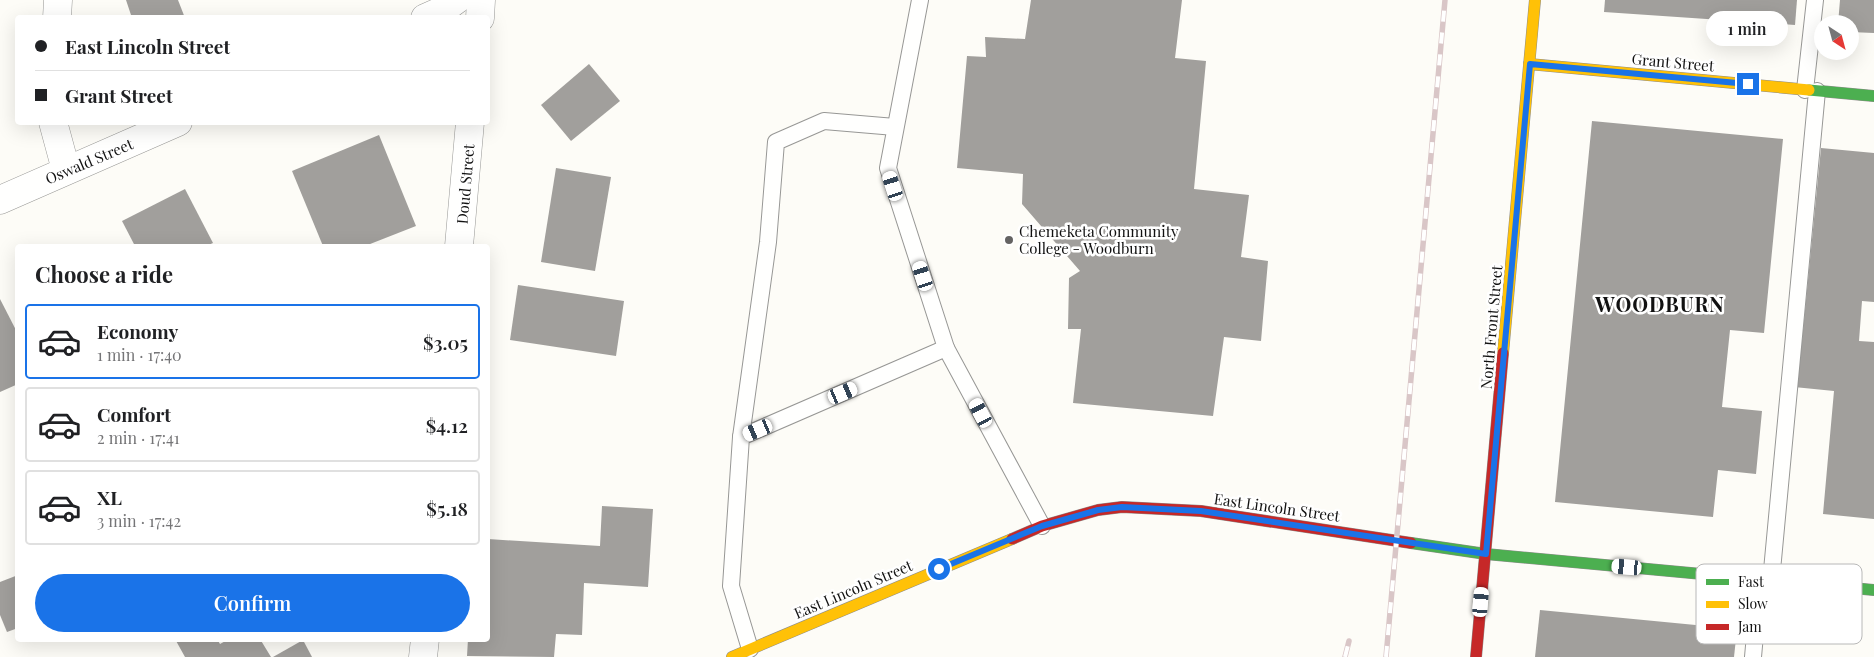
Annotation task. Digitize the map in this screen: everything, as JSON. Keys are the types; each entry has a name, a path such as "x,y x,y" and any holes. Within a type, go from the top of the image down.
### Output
{"street":[{"path":"57,15 58,0"},
{"path":"432,15 456,0"},
{"path":"480,15 481,0"},
{"name":"North Front Street","path":"1476,657 1535,0"},
{"name":"Grant Street","path":"1530,64 1874,96"},
{"path":"54,125 66,170"},
{"name":"Oswald Street","path":"0,200 171,125"},
{"name":"Doud Street","path":"460,244 470,125"},
{"name":"East Lincoln Street","path":"732,657 1042,526 1098,510 1122,507 1201,511 1486,554 1696,574"},
{"path":"423,657 425,642"}],"lane":[{"path":"920,0 888,168 946,348 1042,526"},
{"path":"1767,564 1811,90 1815,0"},
{"path":"750,649 731,586 741,437 768,242 776,142 824,121 895,127"},
{"path":"741,437 946,348"},
{"path":"1753,657 1755,644"}],"building":[{"path":"126,0 178,0 184,15 131,15"},
{"path":"1031,0 1182,0 1175,58 1206,61 1194,189 1249,195 1241,257 1268,261 1261,341 1224,337 1213,416 1073,403 1081,329 1068,329 1069,278 1080,271 1022,204 1023,174 957,168 967,56 986,57 985,37 1025,39"},
{"path":"1605,0 1797,0 1795,25 1604,12"},
{"path":"1840,0 1874,0 1874,33 1859,32 1859,15 1839,15"},
{"path":"589,64 620,101 571,141 541,105"},
{"path":"1592,121 1783,139 1764,333 1730,330 1722,407 1762,411 1756,474 1718,470 1713,517 1555,502"},
{"path":"379,135 416,226 370,244 322,244 292,171"},
{"path":"1821,148 1874,153 1874,302 1862,301 1859,341 1874,342 1874,519 1823,514 1834,391 1794,387 1799,341 1802,341"},
{"path":"556,168 611,177 595,271 541,262"},
{"path":"185,189 213,243 134,244 122,221"},
{"path":"518,285 624,301 616,356 510,340"},
{"path":"0,299 15,328 15,385 0,392"},
{"path":"602,506 653,509 648,587 584,583 582,635 556,634 554,657 467,656 468,642 490,642 490,539 600,546"},
{"path":"15,576 15,629 7,632 0,615 0,582"},
{"path":"1540,610 1696,625 1696,644 1735,644 1734,657 1535,657"},
{"path":"177,642 219,642 220,644 224,642 262,642 271,657 185,657"},
{"path":"299,642 304,642 312,657 273,657"}],"railway":[{"path":"1386,657 1445,0"},
{"path":"1345,657 1349,641"}],"traffic: fast":[{"path":"1809,90 1874,96"},
{"path":"1411,543 1486,554 1696,573"},
{"path":"1862,589 1874,590"}],"traffic: slow":[{"path":"1503,353 1535,0"},
{"path":"1529,64 1809,90"},
{"path":"732,657 1012,539"}],"traffic: jam":[{"path":"1476,657 1503,353"},
{"path":"1012,539 1042,526 1098,510 1122,507 1201,511 1411,543"}],"place":[{"name":"Chemeketa Community College - Woodburn","path":"1009,240"}],"district":[{"name":"WOODBURN","path":"1660,303"}],"route":[{"path":"939,569 1042,526 1072,516 1122,507 1201,511 1486,554 1530,64 1748,84"}]}
